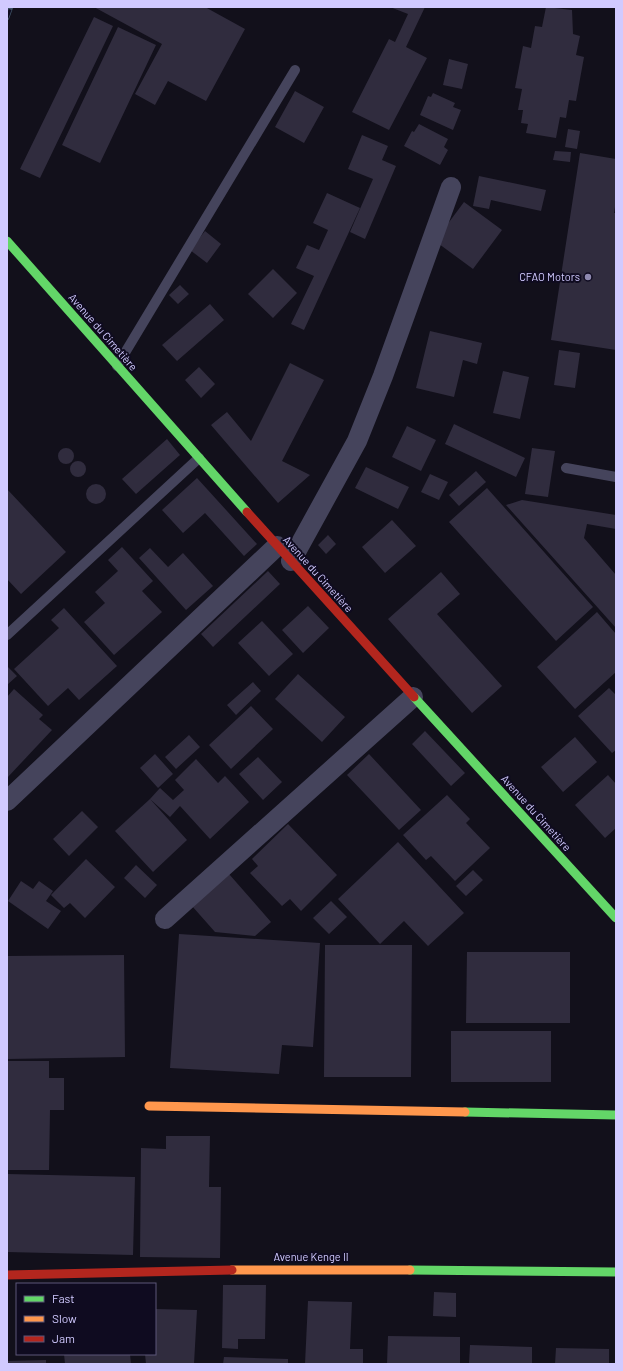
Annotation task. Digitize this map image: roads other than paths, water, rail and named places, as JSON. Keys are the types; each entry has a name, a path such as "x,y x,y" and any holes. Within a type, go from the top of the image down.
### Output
{"street":[{"path":"291,561 357,440 383,376 451,187"},
{"name":"Avenue du Cimetière","path":"7,242 413,697 616,918"},
{"path":"7,801 277,546"},
{"path":"165,919 413,697"},
{"path":"149,1106 616,1115"},
{"name":"Avenue Kenge II","path":"7,1275 303,1269 616,1272"}],"lane":[{"path":"117,366 295,70"},
{"path":"7,635 199,458"},
{"path":"566,468 616,477"}],"railway":[{"path":"7,18 11,7"}],"place":[{"name":"CFAO Motors","path":"588,277"}]}
